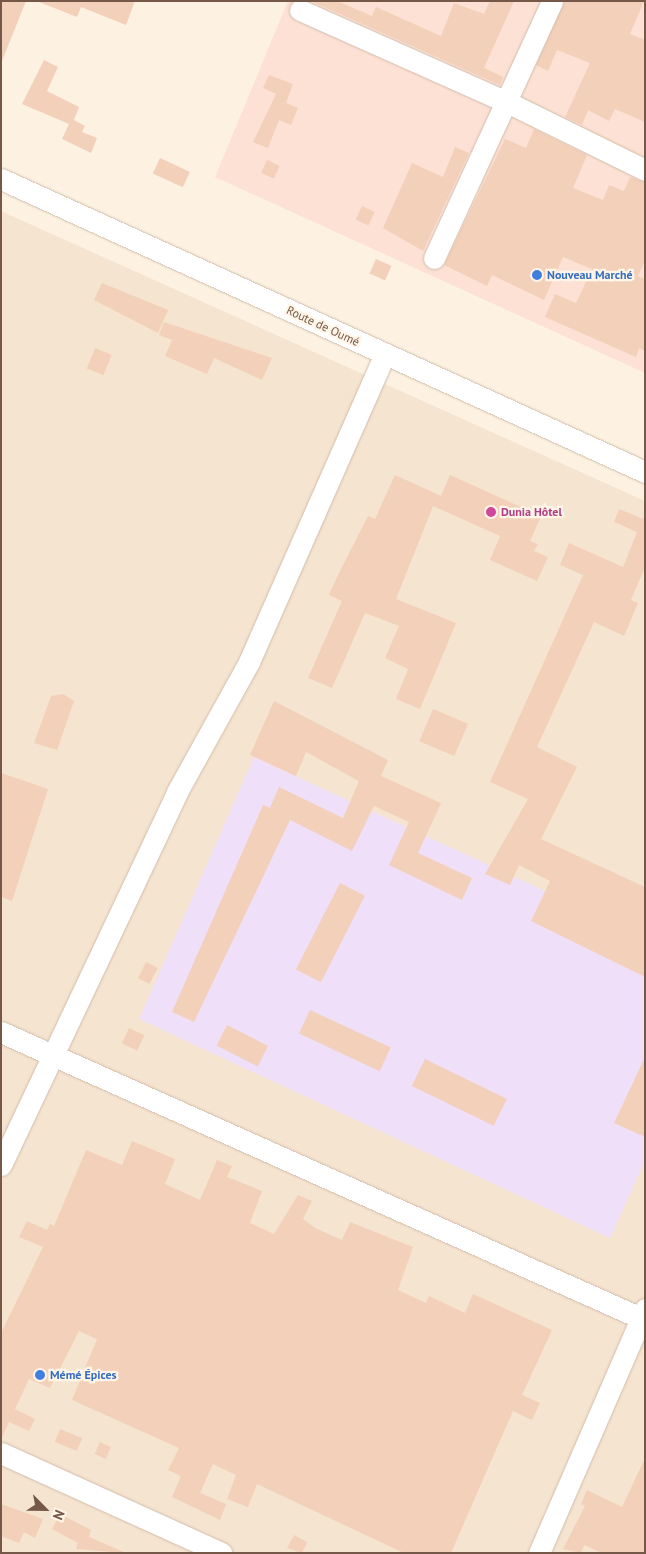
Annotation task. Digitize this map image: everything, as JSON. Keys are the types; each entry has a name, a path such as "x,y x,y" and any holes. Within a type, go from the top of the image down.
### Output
{"street":[{"path":"434,258 552,1"},
{"path":"300,10 507,102 645,170"},
{"name":"Route de Oumé","path":"1,179 645,472"},
{"path":"1,1165 177,792 250,662 385,354"},
{"path":"1,1032 643,1315 539,1553"},
{"path":"1,1453 221,1553"}],"shaded area":[{"name":"Nouveau Marché","path":"288,1 645,1 645,373 215,177"},
{"path":"1,211 645,501 645,1553 1,1553"},
{"path":"254,757 645,937 645,1161 610,1238 139,1019"}],"building":[{"path":"1,1 26,1 2,61 1,61"},
{"path":"135,1 126,25 81,7 77,17 39,2"},
{"path":"311,1 337,1 372,16 376,7 441,36 454,3 484,14 490,1 514,1 484,68 503,77 500,85"},
{"path":"564,1 644,1 630,34 645,40 645,122 615,109 609,121 588,110 582,125 565,117 590,63 557,50 548,71 536,65"},
{"path":"44,60 58,67 47,91 79,107 74,120 85,126 82,132 97,138 91,153 62,139 69,124 22,104"},
{"path":"269,75 293,84 286,103 298,108 291,125 279,120 268,148 253,142 276,94 263,88"},
{"path":"534,129 587,155 573,188 603,200 609,185 624,191 630,177 645,182 645,261 638,276 645,279 645,351 639,348 636,357 545,317 555,294 576,303 592,269 563,257 544,300 492,275 487,286 444,265 505,139 526,148"},
{"path":"455,147 469,153 423,251 383,228 412,163 443,177"},
{"path":"160,158 190,172 183,187 153,173"},
{"path":"267,160 280,166 274,179 261,173"},
{"path":"362,206 375,212 368,226 356,220"},
{"path":"376,259 392,266 385,281 369,274"},
{"path":"102,283 168,310 158,333 94,300"},
{"path":"164,322 272,358 262,380 214,358 207,374 165,356 172,340 159,335"},
{"path":"95,348 112,355 103,375 87,368"},
{"path":"395,475 441,496 450,475 541,516 530,541 538,544 534,551 548,557 537,581 490,560 500,536 433,506 396,599 456,623 420,709 396,699 408,669 385,658 399,626 365,613 332,688 308,678 342,601 329,595 368,516 375,519"},
{"path":"619,509 643,519 645,514 645,567 631,600 638,603 624,636 594,622 537,747 577,767 541,839 645,887 645,977 531,921 550,881 519,865 510,885 485,874 528,799 490,782 583,575 560,565 569,543 623,567 637,532 614,522"},
{"path":"63,694 74,701 57,750 34,743 51,696"},
{"path":"274,701 388,760 381,776 441,803 418,853 472,878 462,900 389,865 409,822 374,806 352,851 290,820 194,1022 172,1012 263,805 270,808 279,787 343,818 359,781 306,752 296,776 250,755"},
{"path":"433,709 468,724 454,756 419,741"},
{"path":"1,773 48,789 12,901 1,897"},
{"path":"340,883 365,896 321,982 296,969"},
{"path":"146,962 158,968 149,984 138,978"},
{"path":"310,1010 391,1048 380,1071 299,1034"},
{"path":"227,1025 268,1046 258,1066 217,1045"},
{"path":"129,1028 144,1035 137,1051 122,1043"},
{"path":"645,1057 645,1137 614,1123"},
{"path":"425,1059 507,1099 494,1126 412,1086"},
{"path":"132,1141 175,1159 165,1184 200,1200 217,1160 232,1166 227,1177 262,1191 250,1223 274,1234 298,1195 312,1201 303,1219 315,1228 342,1240 350,1222 413,1247 398,1290 426,1303 429,1296 465,1313 473,1294 552,1330 522,1395 540,1403 532,1420 513,1411 451,1553 404,1553 257,1484 248,1507 227,1499 236,1475 213,1464 200,1493 226,1504 220,1520 172,1497 181,1476 168,1470 179,1448 72,1400 97,1339 79,1331 50,1388 29,1379 15,1409 35,1419 29,1431 9,1422 1,1440 1,1333 43,1247 19,1237 27,1221 47,1230 50,1224 54,1226 86,1150 122,1165"},
{"path":"60,1429 82,1438 77,1451 55,1442"},
{"path":"100,1442 111,1447 106,1459 95,1454"},
{"path":"645,1458 645,1553 602,1553 584,1545 581,1553 563,1549 585,1506 581,1504 587,1490 622,1507"},
{"path":"1,1504 43,1519 35,1538 24,1532 19,1543 1,1536"},
{"path":"60,1514 91,1530 89,1537 126,1553 76,1549 78,1543 52,1529"},
{"path":"294,1535 307,1542 302,1553 287,1548"}],"place":[{"name":"Nouveau Marché","path":"537,275"},
{"name":"Dunia Hôtel","path":"491,512"},
{"name":"Mémé Épices","path":"40,1375"}]}
